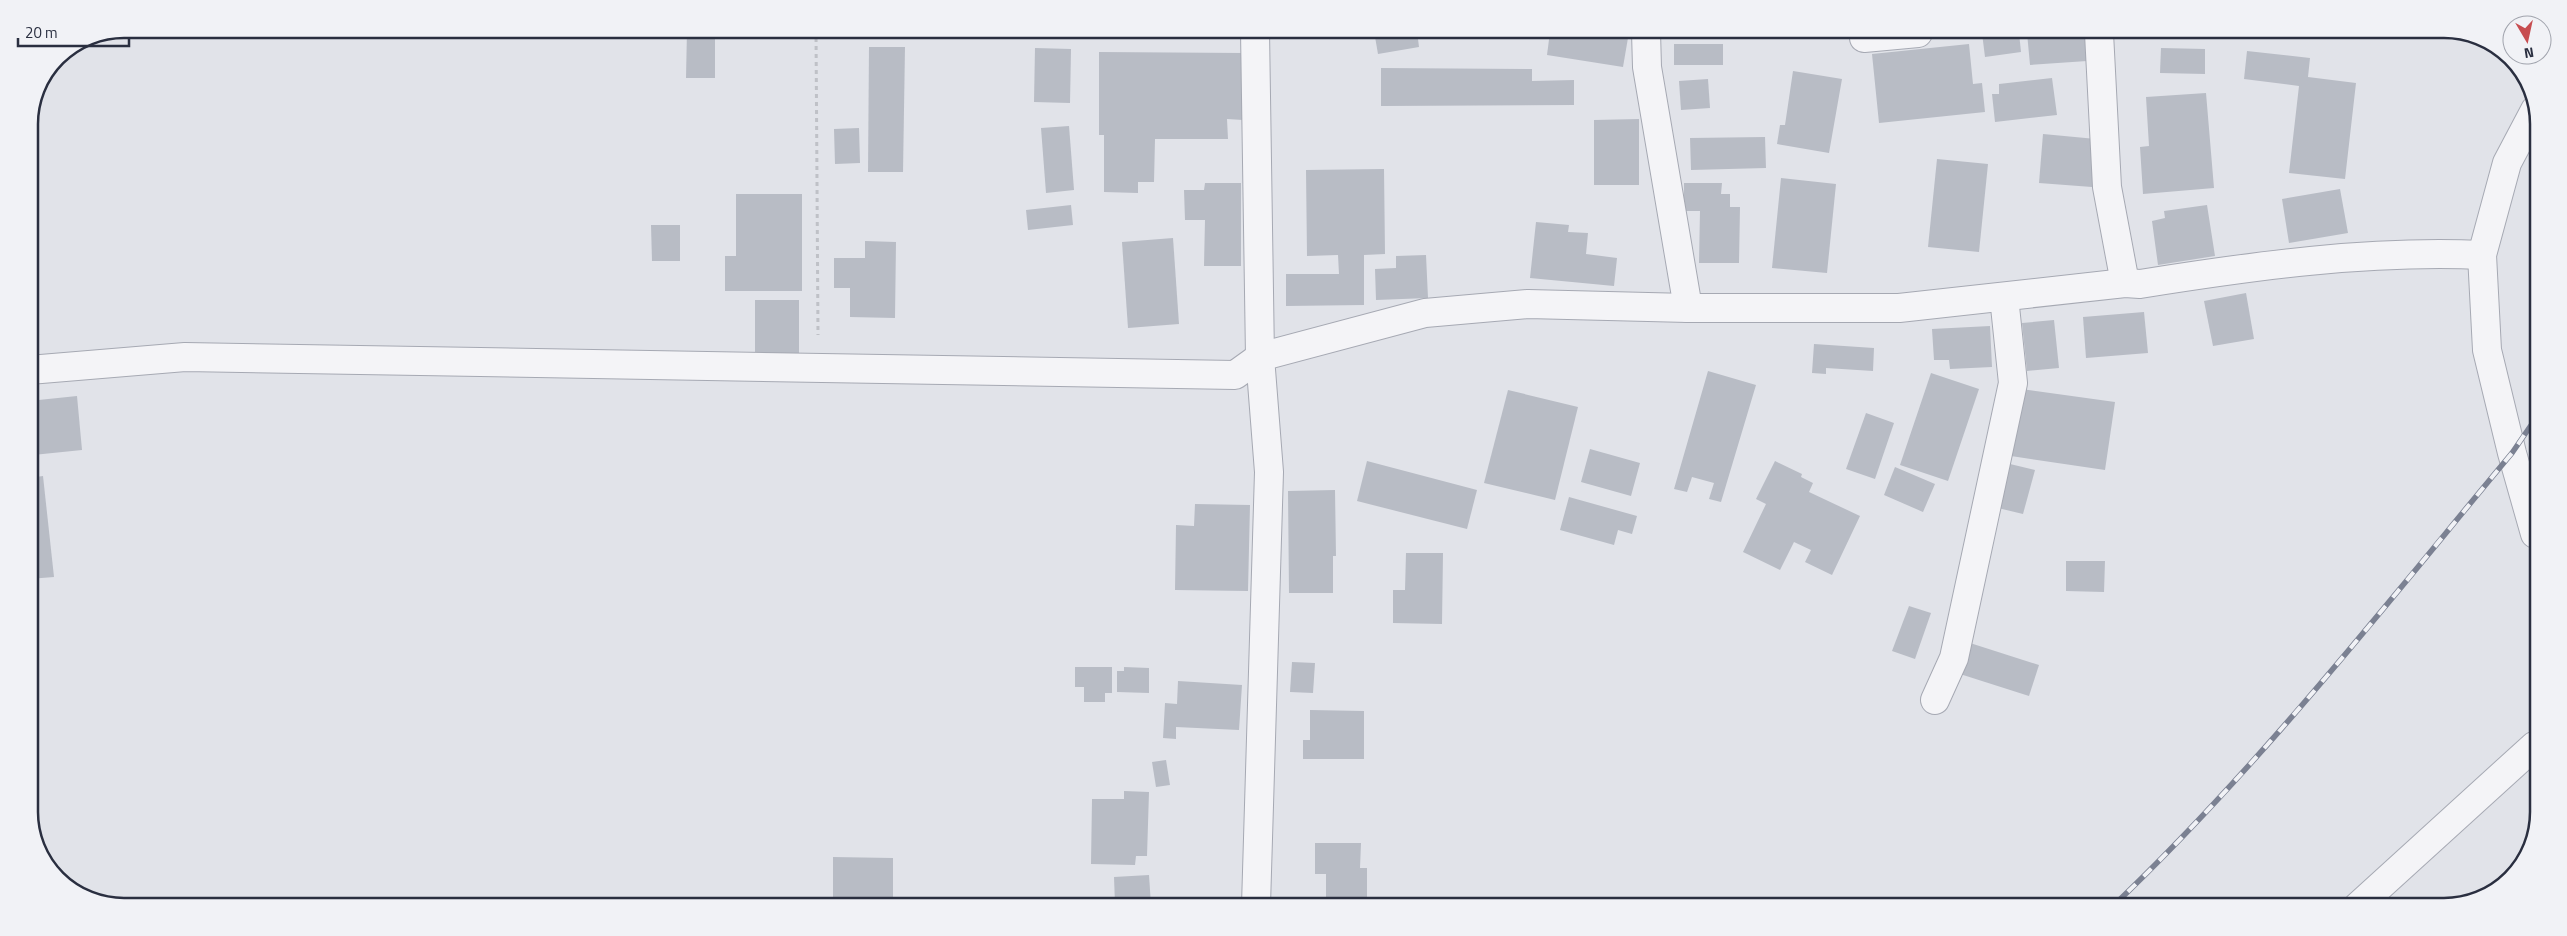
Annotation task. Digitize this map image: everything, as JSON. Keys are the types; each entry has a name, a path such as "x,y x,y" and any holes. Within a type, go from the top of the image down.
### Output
{"street":[{"path":"1255,38 1260,358 1269,472 1256,898"},
{"path":"1646,38 1648,76 1688,308"},
{"path":"2099,38 2107,187 2125,283"},
{"path":"2529,121 2507,163 2482,255 2487,350 2512,453 2530,515"},
{"path":"38,369 185,357 1235,375 1260,358 1425,312 1528,304 1688,308 1899,308 2125,283 2140,284 2256,265 2435,253 2482,255"},
{"path":"1935,700 1954,658 2013,383 2004,296"},
{"path":"2367,898 2530,750"}],"path":[{"path":"816,38 818,368"}],"building":[{"path":"687,38 715,38 715,78 686,78"},
{"path":"1375,38 1418,38 1419,47 1378,54"},
{"path":"1549,38 1628,38 1623,67 1547,55"},
{"path":"1983,38 2020,38 2021,52 1985,57"},
{"path":"2027,38 2086,38 2087,61 2030,65"},
{"path":"1674,44 1723,44 1723,65 1674,65"},
{"path":"1969,44 1973,84 1982,83 1985,112 1879,123 1872,54"},
{"path":"869,47 905,47 903,172 868,172"},
{"path":"1035,48 1071,49 1070,103 1034,102"},
{"path":"2161,48 2205,49 2205,74 2160,73"},
{"path":"2247,51 2310,58 2308,77 2356,83 2345,179 2289,173 2299,86 2244,79"},
{"path":"1099,52 1244,53 1243,120 1227,119 1228,139 1155,139 1154,182 1138,182 1138,193 1104,192 1104,135 1099,135"},
{"path":"1381,68 1532,69 1532,81 1574,80 1574,105 1381,106"},
{"path":"1793,71 1842,79 1829,153 1777,144 1780,125 1785,125"},
{"path":"2052,78 2057,115 1995,122 1992,94 1999,94 1999,84"},
{"path":"1708,79 1710,108 1681,110 1679,81"},
{"path":"2206,93 2214,188 2143,194 2140,147 2149,146 2146,97"},
{"path":"1639,119 1639,185 1594,185 1594,120"},
{"path":"1069,126 1074,190 1046,193 1041,128"},
{"path":"859,128 860,163 835,164 834,129"},
{"path":"2043,134 2096,139 2092,187 2039,183"},
{"path":"1765,137 1766,168 1691,170 1690,138"},
{"path":"1937,159 1988,164 1979,252 1928,247"},
{"path":"1384,169 1385,254 1364,255 1364,305 1286,306 1286,274 1339,274 1338,255 1307,256 1306,170"},
{"path":"1781,178 1836,184 1827,273 1772,268"},
{"path":"1205,183 1241,183 1241,266 1204,266 1205,220 1185,220 1184,190 1204,190"},
{"path":"1684,183 1722,183 1721,194 1730,194 1730,207 1740,207 1739,263 1699,263 1700,211 1684,211"},
{"path":"2340,189 2348,233 2289,243 2282,199"},
{"path":"736,194 802,194 802,291 725,291 725,256 736,256"},
{"path":"1071,205 1073,225 1028,230 1026,210"},
{"path":"2207,205 2215,256 2158,265 2152,221 2165,218 2164,211"},
{"path":"1536,222 1569,225 1568,232 1588,233 1586,254 1617,258 1614,286 1530,278"},
{"path":"651,225 680,225 680,261 652,261"},
{"path":"1173,238 1179,324 1128,328 1122,242"},
{"path":"865,241 896,242 895,318 850,317 850,288 834,288 834,258 865,258"},
{"path":"1426,255 1428,298 1376,300 1375,269 1396,268 1396,256"},
{"path":"2246,293 2254,339 2213,346 2204,301"},
{"path":"755,300 799,300 799,353 755,353"},
{"path":"2144,312 2148,353 2086,358 2083,317"},
{"path":"2054,320 2059,368 2027,371 2022,323"},
{"path":"1990,326 1992,367 1950,369 1949,360 1934,360 1932,329"},
{"path":"1814,344 1874,348 1873,371 1826,368 1826,374 1812,373"},
{"path":"1708,371 1756,385 1721,502 1709,499 1714,483 1692,477 1687,492 1674,489"},
{"path":"1931,373 1979,389 1948,481 1900,465"},
{"path":"2021,389 2115,402 2105,470 2011,456"},
{"path":"1508,390 1578,407 1555,500 1484,483"},
{"path":"77,396 82,450 38,454 38,400"},
{"path":"1866,413 1894,423 1875,479 1846,469"},
{"path":"1590,449 1640,463 1631,496 1581,482"},
{"path":"1367,461 1477,490 1467,529 1357,501"},
{"path":"1775,461 1802,474 1801,477 1813,483 1809,492 1860,516 1832,575 1805,562 1811,550 1794,542 1780,570 1743,552 1766,504 1756,499"},
{"path":"2010,464 2035,470 2023,514 1998,508"},
{"path":"1895,467 1935,484 1923,512 1884,495"},
{"path":"43,476 54,577 38,578 38,477"},
{"path":"1335,490 1336,556 1333,556 1333,593 1289,593 1288,491"},
{"path":"1569,497 1637,516 1632,534 1618,530 1614,545 1560,530"},
{"path":"1195,504 1250,505 1248,591 1175,590 1176,525 1194,526"},
{"path":"1406,553 1443,553 1442,624 1393,623 1393,590 1405,590"},
{"path":"2066,561 2105,561 2104,592 2066,591"},
{"path":"1909,606 1931,613 1915,659 1892,651"},
{"path":"1970,643 2039,665 2029,696 1960,674"},
{"path":"1292,662 1315,663 1313,693 1290,692"},
{"path":"1075,667 1112,667 1112,693 1105,693 1105,702 1084,702 1084,687 1075,687"},
{"path":"1124,667 1149,668 1149,693 1117,692 1117,671 1124,671"},
{"path":"1178,681 1242,685 1239,730 1176,727 1176,739 1163,738 1165,703 1177,704"},
{"path":"1310,710 1364,711 1364,759 1303,759 1303,740 1310,740"},
{"path":"1166,760 1170,785 1156,787 1152,762"},
{"path":"1124,791 1149,792 1147,856 1136,856 1135,865 1091,864 1092,799 1124,799"},
{"path":"1315,843 1361,843 1360,868 1367,868 1367,898 1326,898 1326,874 1315,874"},
{"path":"833,857 893,858 893,898 833,898"},
{"path":"1149,875 1151,898 1115,898 1114,877"}],"railway":[{"path":"2121,898 2166,854 2269,743 2512,453 2529,428"}]}
